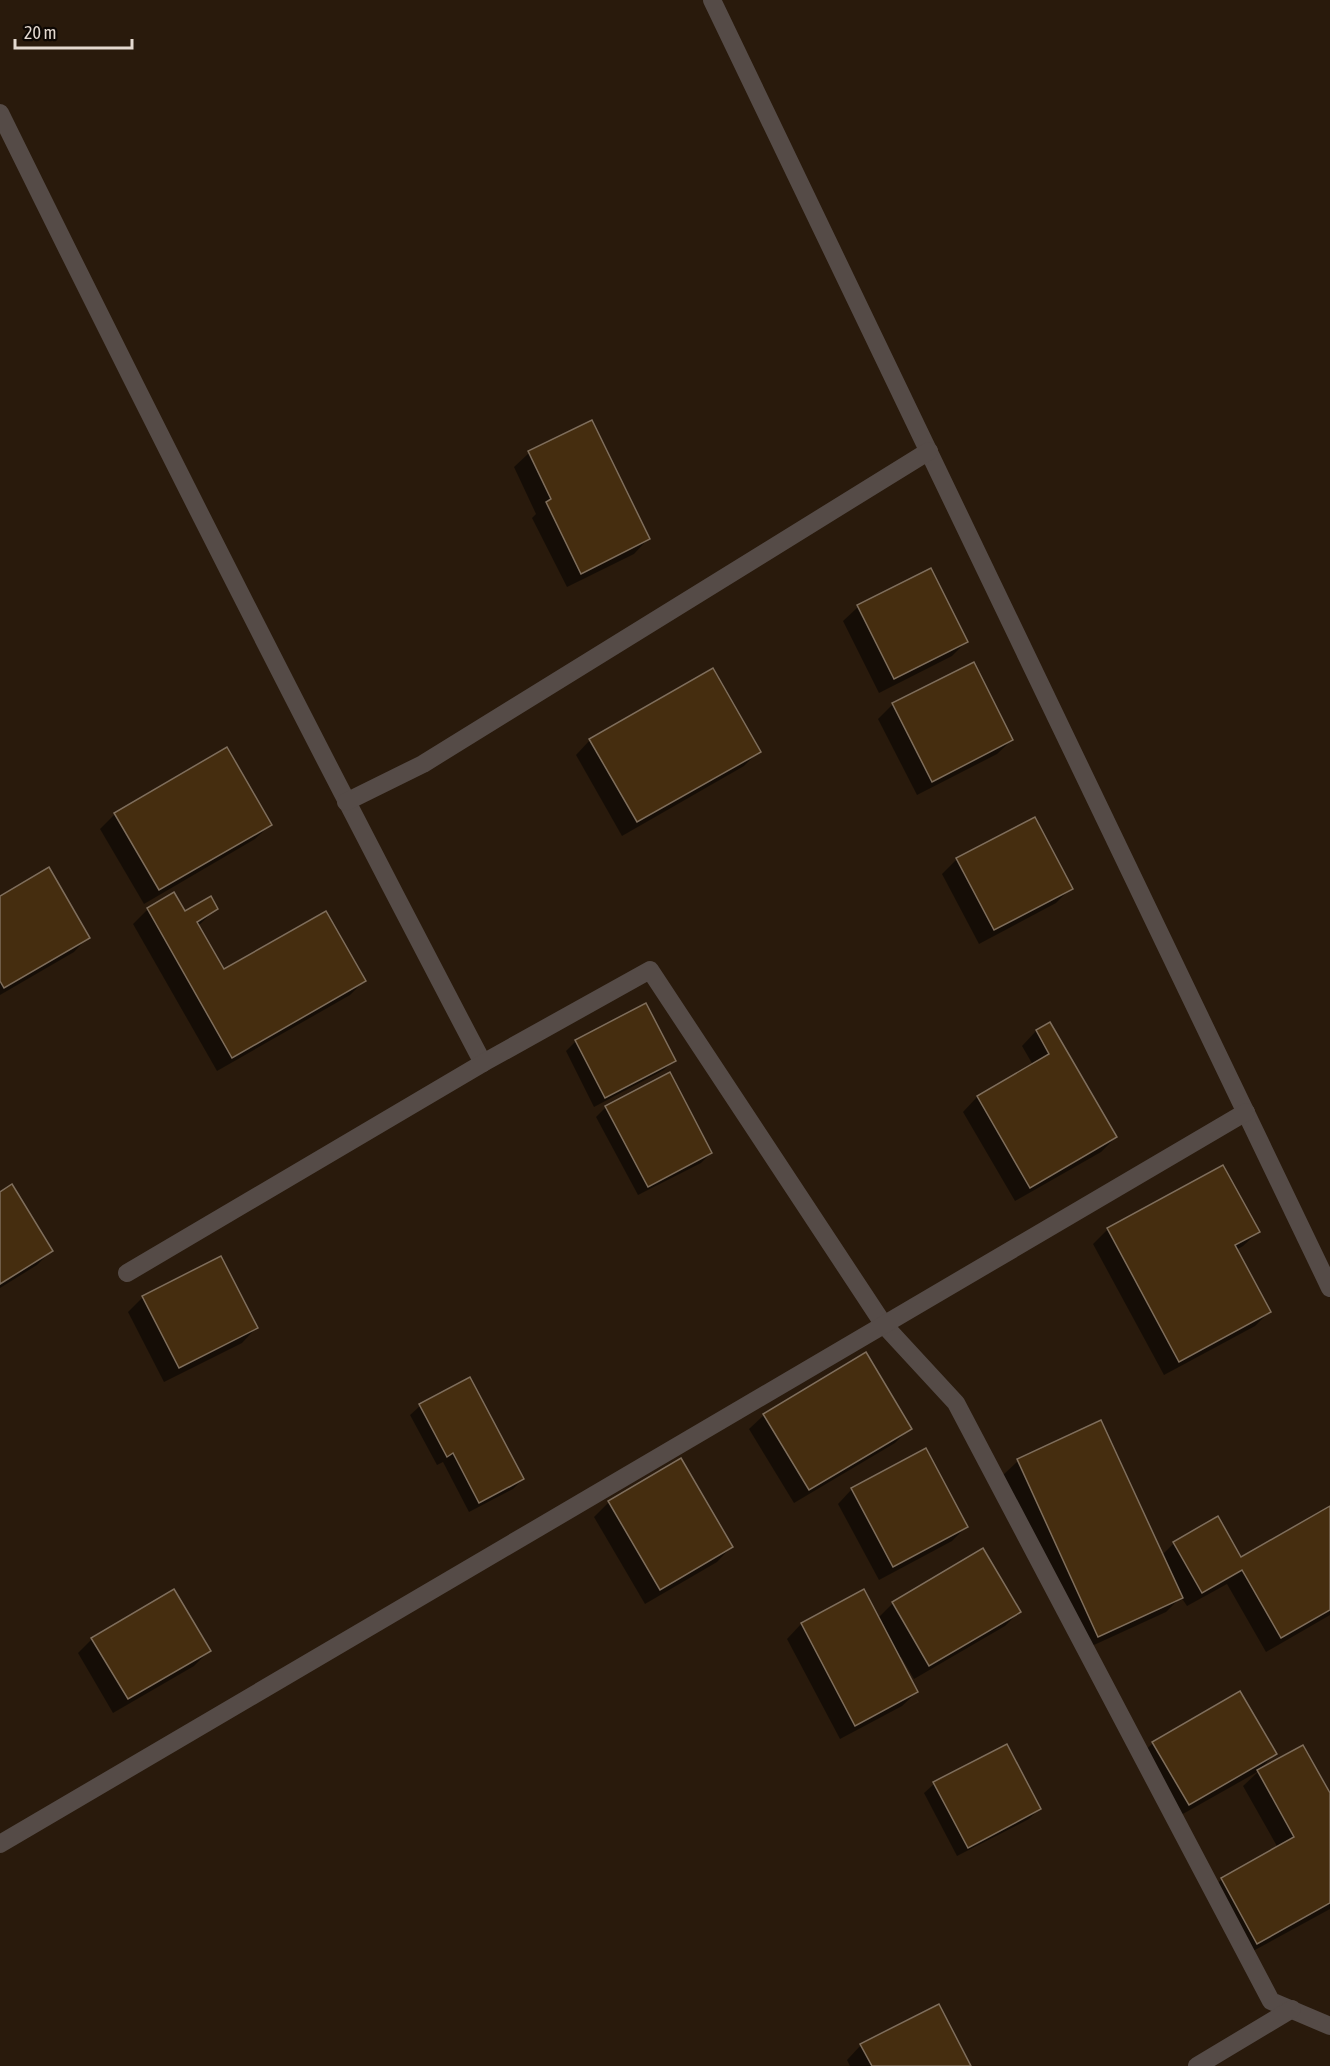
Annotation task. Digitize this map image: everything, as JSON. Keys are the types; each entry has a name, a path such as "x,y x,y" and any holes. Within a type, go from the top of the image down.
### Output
{"street":[{"path":"712,0 1330,1288"},
{"path":"0,113 117,351 346,802 483,1063"},
{"path":"346,802 423,764 929,451"},
{"path":"127,1273 483,1063 650,970 884,1325 956,1403 1271,2001 1330,2026"},
{"path":"0,1844 1246,1112"},
{"path":"1197,2066 1292,2009"}],"building":[{"path":"592,420 650,539 581,574 546,502 551,499 528,451"},
{"path":"931,568 968,642 894,679 857,605"},
{"path":"974,662 1013,740 932,782 892,703"},
{"path":"713,668 761,752 637,822 589,739"},
{"path":"227,747 272,825 159,890 114,813"},
{"path":"1035,817 1073,889 994,930 956,858"},
{"path":"49,867 90,938 4,988 0,981 0,896"},
{"path":"174,892 185,911 211,896 218,909 197,922 224,969 326,911 366,981 232,1058 147,908"},
{"path":"646,1003 676,1061 605,1098 575,1040"},
{"path":"1050,1022 1117,1137 1030,1188 977,1096 1049,1054 1036,1030"},
{"path":"670,1072 712,1153 648,1187 605,1106"},
{"path":"1223,1165 1260,1232 1235,1245 1271,1312 1179,1362 1107,1228"},
{"path":"12,1184 53,1251 0,1284 0,1192"},
{"path":"221,1256 258,1328 179,1368 142,1296"},
{"path":"866,1352 912,1429 809,1490 763,1414"},
{"path":"470,1377 524,1479 479,1503 453,1453 447,1457 419,1404"},
{"path":"1101,1420 1183,1598 1098,1637 1017,1459"},
{"path":"926,1448 968,1527 893,1567 851,1488"},
{"path":"681,1458 733,1547 660,1590 608,1501"},
{"path":"1330,1506 1330,1610 1281,1638 1242,1570 1202,1593 1173,1542 1218,1516 1241,1557"},
{"path":"983,1548 1021,1612 929,1666 892,1602"},
{"path":"174,1589 211,1651 128,1699 91,1638"},
{"path":"864,1589 918,1692 855,1726 801,1623"},
{"path":"1240,1691 1277,1754 1189,1805 1152,1742"},
{"path":"1007,1744 1041,1809 968,1848 933,1782"},
{"path":"1303,1745 1330,1793 1330,1903 1257,1944 1221,1878 1294,1837 1257,1770"},
{"path":"939,2004 971,2066 872,2066 860,2044"}]}
